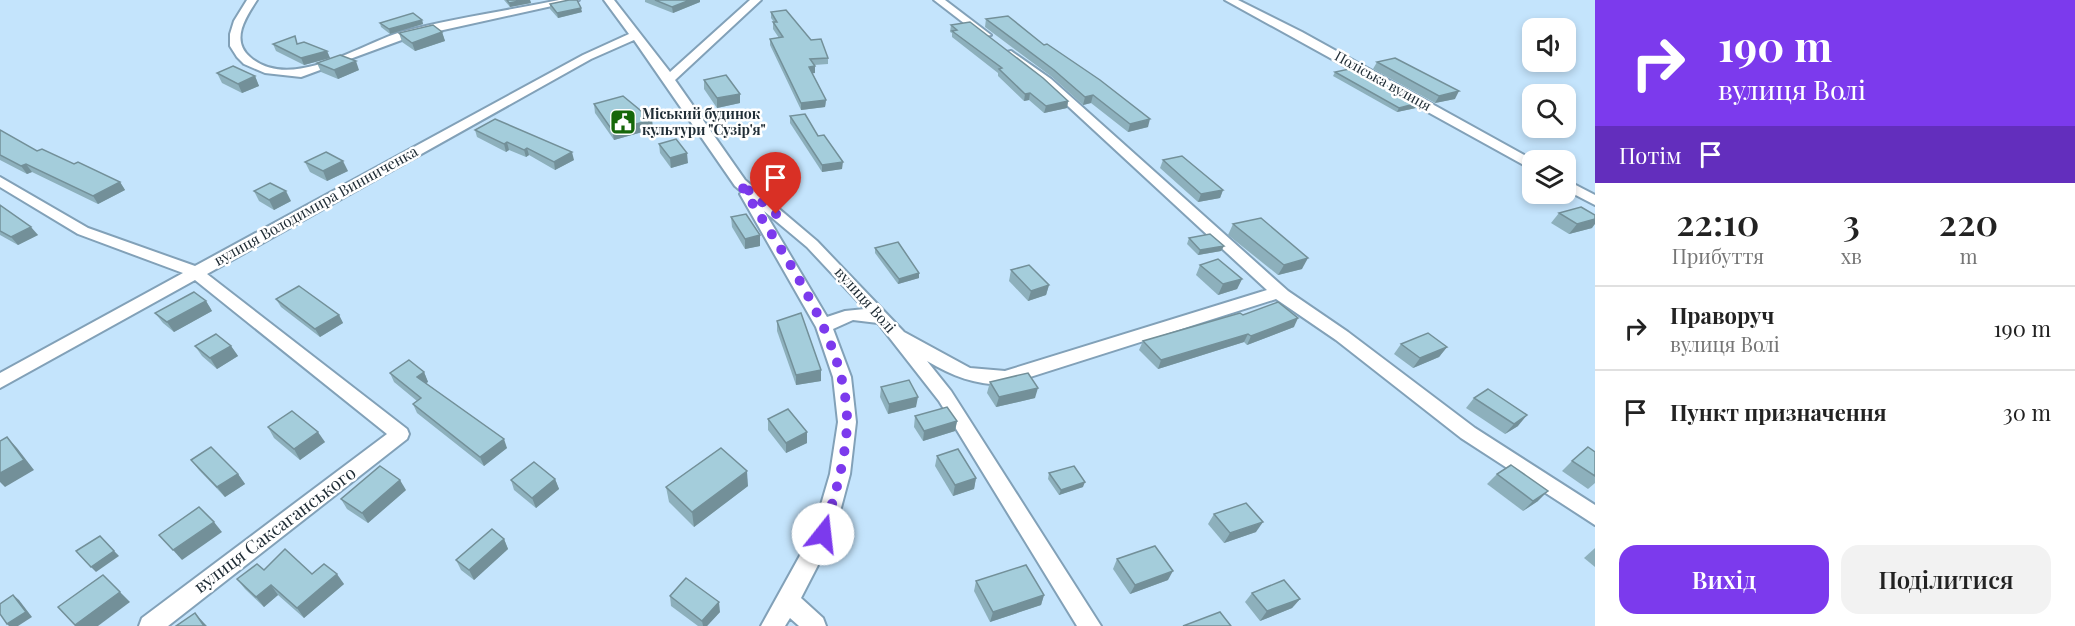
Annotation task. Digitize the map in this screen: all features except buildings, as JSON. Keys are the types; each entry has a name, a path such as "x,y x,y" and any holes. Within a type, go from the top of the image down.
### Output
{"street":[{"path":"252,0 235,34 237,49 249,63 283,75 301,74 404,35 574,0"},
{"name":"вулиця Волі","path":"609,0 669,79 740,183 812,244 889,326 945,396 1090,626"},
{"path":"669,79 756,0"},
{"path":"939,0 1047,81 1279,292 1342,336 1468,433 1595,516"},
{"name":"Поліська вулиця","path":"1230,0 1298,34 1522,160"},
{"name":"вулиця Володимира Винниченка","path":"0,381 587,57 635,35"},
{"path":"0,181 83,231 195,272"},
{"path":"740,183 824,327 842,377 847,422 840,474 823,534 788,601 772,626"},
{"path":"1576,190 1595,201"},
{"name":"вулиця Саксаганського","path":"150,626 400,434 195,272"},
{"path":"824,327 843,316 871,314 962,373 984,380 1005,378 1279,292"},
{"path":"788,601 815,626"}],"place":[{"name":"Міський будинок культури \"Сузір'я\"","path":"623,122"}],"route":[{"path":"776,214 740,183 824,327 842,377 847,422 840,474 823,534"}]}
